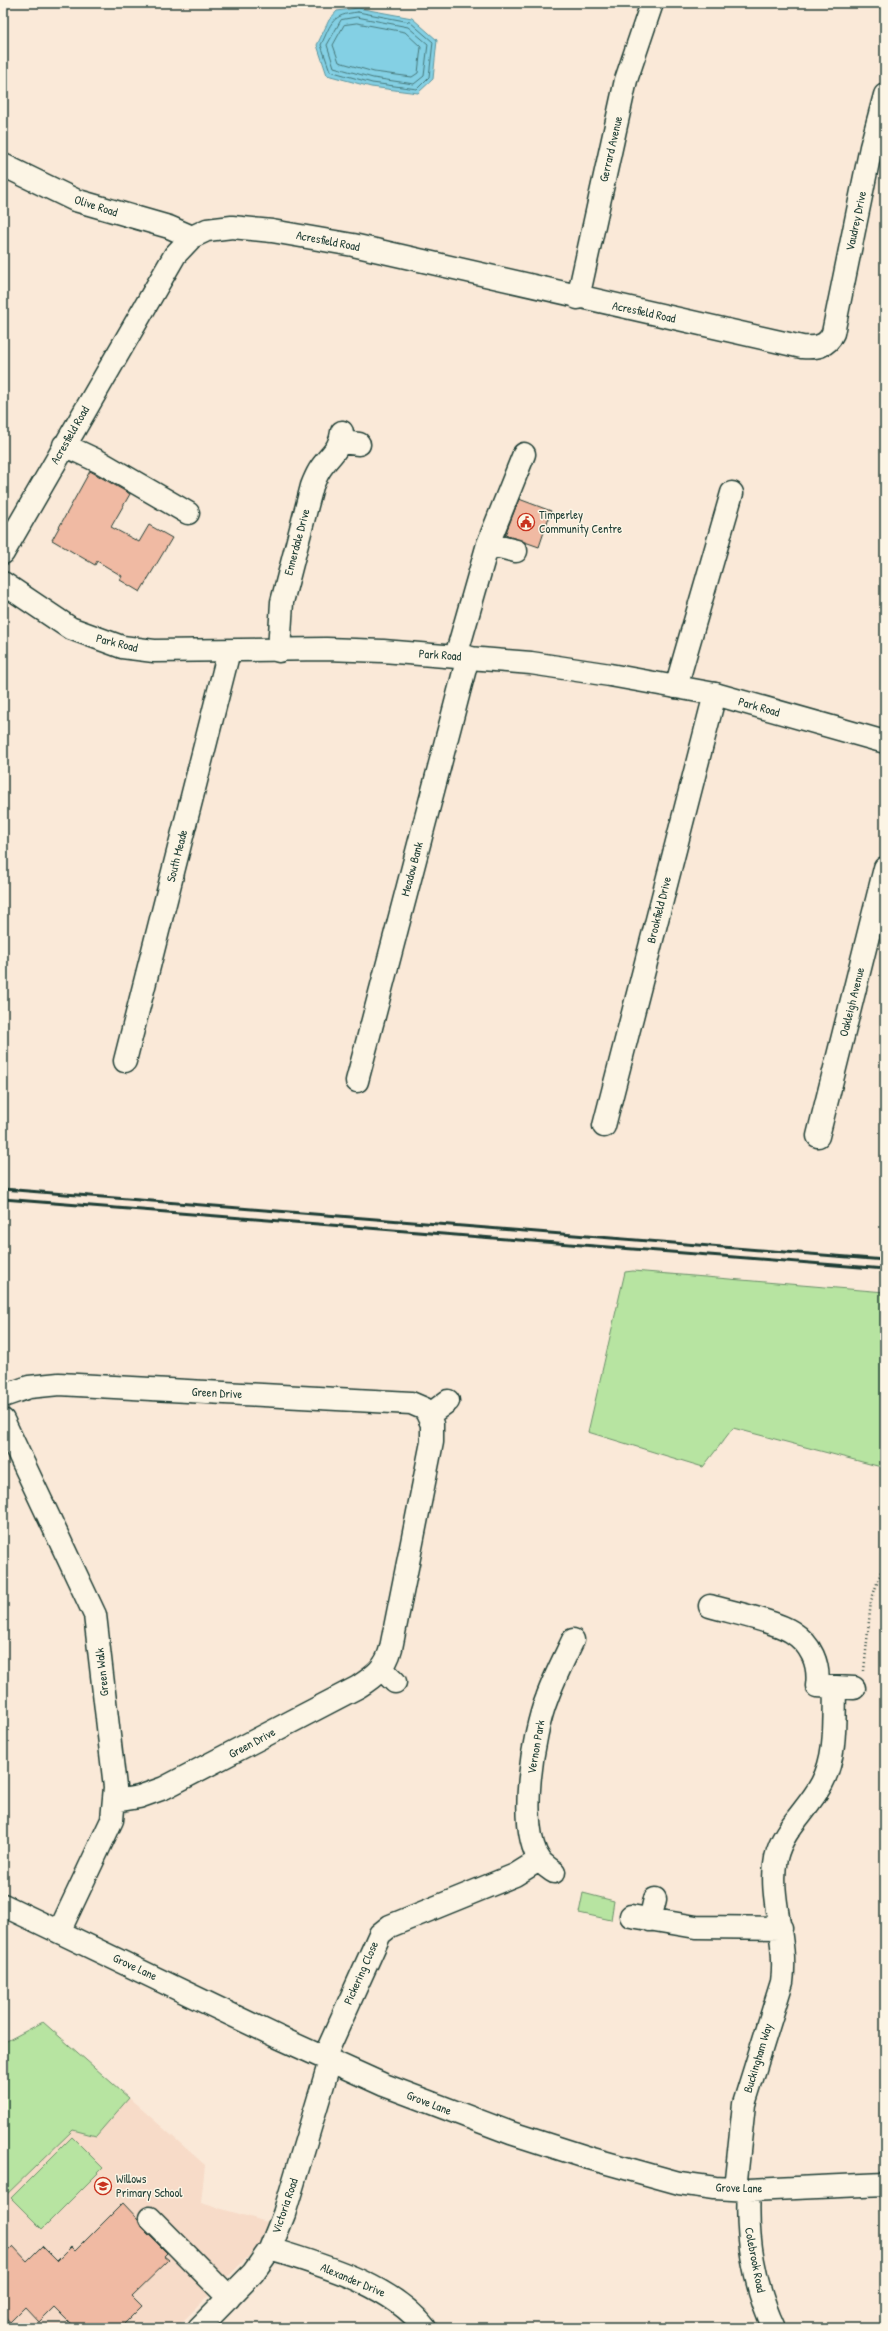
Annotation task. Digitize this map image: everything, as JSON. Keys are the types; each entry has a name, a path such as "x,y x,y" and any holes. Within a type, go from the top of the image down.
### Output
{"street":[{"name":"Gerrard Avenue","path":"578,298 626,80 652,3"},
{"name":"Vaudrey Drive","path":"824,345 833,333 871,147 884,106"},
{"name":"Olive Road","path":"3,165 75,200 173,228 192,237"},
{"name":"Acresfield Road","path":"3,554 64,445 175,255 192,237 206,230 222,227 279,232 353,245 578,298 802,347 817,347 824,345"},
{"name":"Ennerdale Drive","path":"279,651 282,602 312,486 319,470 347,439"},
{"path":"64,445 100,462 188,513"},
{"name":"Meadow Bank","path":"357,1081 462,656 488,544 524,454"},
{"path":"676,687 732,493"},
{"path":"488,544 516,552"},
{"name":"Park Road","path":"4,588 59,621 102,641 122,647 154,651 353,650 462,656 590,672 715,694 885,742"},
{"name":"South Meade","path":"124,1061 229,651"},
{"name":"Brookfield Drive","path":"604,1126 715,694"},
{"name":"Oakleigh Avenue","path":"818,1136 885,868"},
{"name":"Green Drive","path":"3,1396 29,1387 59,1384 412,1403 425,1410 429,1415 432,1424 432,1442 388,1659 389,1675 358,1687 164,1788 139,1797 115,1801"},
{"path":"429,1415 448,1401"},
{"name":"Green Walk","path":"3,1420 95,1615 115,1801 112,1820 59,1932"},
{"name":"Buckingham Way","path":"710,1606 792,1631 815,1657 819,1673 836,1687 833,1742 828,1771 821,1785 788,1829 777,1856 774,1879 784,1961 782,1982 744,2104 742,2190"},
{"name":"Vernon Park","path":"468,1895 515,1875 546,1866 532,1844 529,1787 532,1762 547,1698 573,1640"},
{"name":"Pickering Close","path":"327,2060 380,1934 390,1926 468,1895"},
{"name":"Grove Lane","path":"3,1904 327,2060 435,2106 582,2156 679,2183 742,2190 885,2184"},
{"path":"645,1912 696,1928 781,1928"},
{"name":"Victoria Road","path":"199,2328 253,2273 270,2249 284,2214 327,2060"},
{"name":"Colebrook Road","path":"742,2190 758,2281 774,2328"},
{"path":"150,2218 229,2298"},
{"name":"Alexander Drive","path":"270,2249 304,2260 384,2292 406,2307 425,2328"}],"path":[{"path":"836,1687 864,1677 871,1601 885,1560"}],"shaded area":[{"name":"Willows Primary School","path":"43,2022 205,2165 201,2203 267,2222 258,2247 176,2328 3,2328 3,2043"}],"green space":[{"path":"633,1271 885,1292 885,1468 733,1428 703,1467 588,1432 625,1272"},
{"path":"583,1893 614,1901 611,1920 579,1913"},
{"path":"43,2022 129,2098 96,2136 73,2130 3,2198 3,2043"},
{"path":"72,2137 103,2168 42,2229 11,2198"}],"water":[{"path":"358,8 412,18 437,40 433,79 418,93 371,87 327,75 317,45 329,20 337,11"}],"building":[{"path":"90,471 130,494 111,527 139,542 149,525 172,538 140,592 120,580 122,576 97,561 95,565 52,540"},
{"name":"Timperley Community Centre","path":"519,499 551,511 539,547 505,535"},
{"path":"123,2203 138,2219 141,2227 167,2253 164,2256 169,2260 132,2296 142,2306 120,2328 75,2328 54,2307 39,2322 25,2307 10,2322 3,2314 3,2256 13,2246 27,2261 42,2246 57,2261 71,2247 75,2251"}],"railway":[{"path":"3,1189 885,1260"},
{"path":"3,1199 885,1269"}],"place":[{"name":"Timperley Community Centre","path":"526,522"},
{"name":"Willows Primary School","path":"103,2186"}]}
